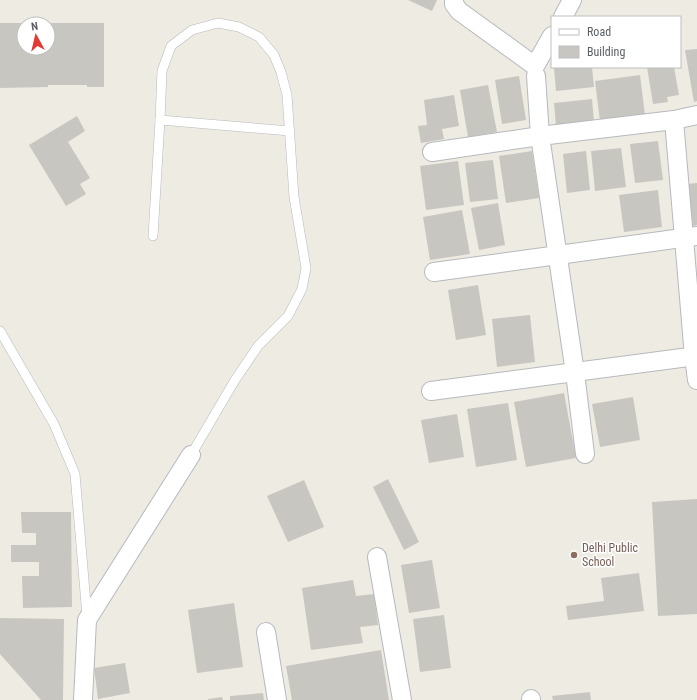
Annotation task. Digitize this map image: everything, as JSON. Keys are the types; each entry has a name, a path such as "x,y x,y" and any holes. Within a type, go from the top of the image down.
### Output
{"street":[{"path":"454,0 454,4 459,11 535,71"},
{"path":"563,16 572,0"},
{"path":"551,38 535,71 540,136 575,373 584,454"},
{"path":"432,152 540,136 674,120 697,115"},
{"path":"674,120 690,237 697,380"},
{"path":"434,272 690,237"},
{"path":"431,391 695,357"},
{"path":"83,700 87,620 191,455"},
{"path":"377,557 402,700"},
{"path":"266,632 278,700"}],"lane":[{"path":"153,236 162,71 171,46 192,30 218,23 239,27 259,37 274,55 281,72 287,96 294,197 306,268 302,289 288,316 258,346 235,380 191,455"},
{"path":"160,120 290,131"},
{"path":"0,331 54,424 75,474 87,620"}],"building":[{"path":"408,0 437,0 432,11"},
{"path":"0,23 16,23 16,56 56,56 56,23 104,23 104,87 87,87 87,85 48,85 48,87 0,88"},
{"path":"697,49 697,101 694,102 685,50"},
{"path":"554,68 592,68 594,87 556,91"},
{"path":"647,68 674,68 679,95 667,97 668,102 653,104"},
{"path":"640,75 645,115 600,121 595,81"},
{"path":"519,76 526,120 502,124 495,80"},
{"path":"488,85 497,132 468,137 460,90"},
{"path":"454,95 459,126 442,129 444,139 421,143 418,126 427,125 424,100"},
{"path":"592,99 594,122 556,126 554,103"},
{"path":"77,116 85,131 68,142 90,178 80,184 86,194 66,206 29,145"},
{"path":"658,141 663,180 635,183 630,144"},
{"path":"621,148 626,187 595,191 591,151"},
{"path":"532,151 539,198 506,203 499,156"},
{"path":"586,151 590,190 567,193 563,154"},
{"path":"493,160 498,199 470,202 465,163"},
{"path":"458,161 464,205 426,210 420,166"},
{"path":"697,183 697,225 693,226 688,184"},
{"path":"658,190 662,227 624,232 619,195"},
{"path":"498,203 505,245 479,250 471,208"},
{"path":"462,210 470,254 430,260 423,217"},
{"path":"478,285 486,335 456,340 448,290"},
{"path":"530,315 535,362 497,367 492,319"},
{"path":"564,393 576,458 526,467 514,402"},
{"path":"633,397 640,440 600,447 592,404"},
{"path":"508,403 517,460 476,467 467,409"},
{"path":"457,414 464,457 429,463 421,420"},
{"path":"388,479 419,542 404,550 373,487"},
{"path":"304,480 324,527 288,542 267,496"},
{"path":"697,499 697,614 658,616 652,502"},
{"path":"21,512 71,512 72,607 23,608 22,576 39,576 39,562 11,562 11,545 36,545 36,533 22,533"},
{"path":"432,560 440,608 409,613 401,565"},
{"path":"639,573 644,611 568,620 566,606 604,601 601,578"},
{"path":"353,580 356,596 374,594 378,625 360,627 363,643 311,650 302,588"},
{"path":"234,603 243,667 197,673 188,610"},
{"path":"444,615 451,668 420,672 413,619"},
{"path":"0,618 64,619 63,700 41,700 0,654"},
{"path":"381,650 389,700 292,700 286,666"},
{"path":"125,663 130,693 98,699 94,668"},
{"path":"590,692 591,700 553,700 552,696"},
{"path":"263,693 264,700 230,700 230,696"},
{"path":"222,697 223,700 208,700 208,699"}],"place":[{"name":"Delhi Public School","path":"574,555"}]}
